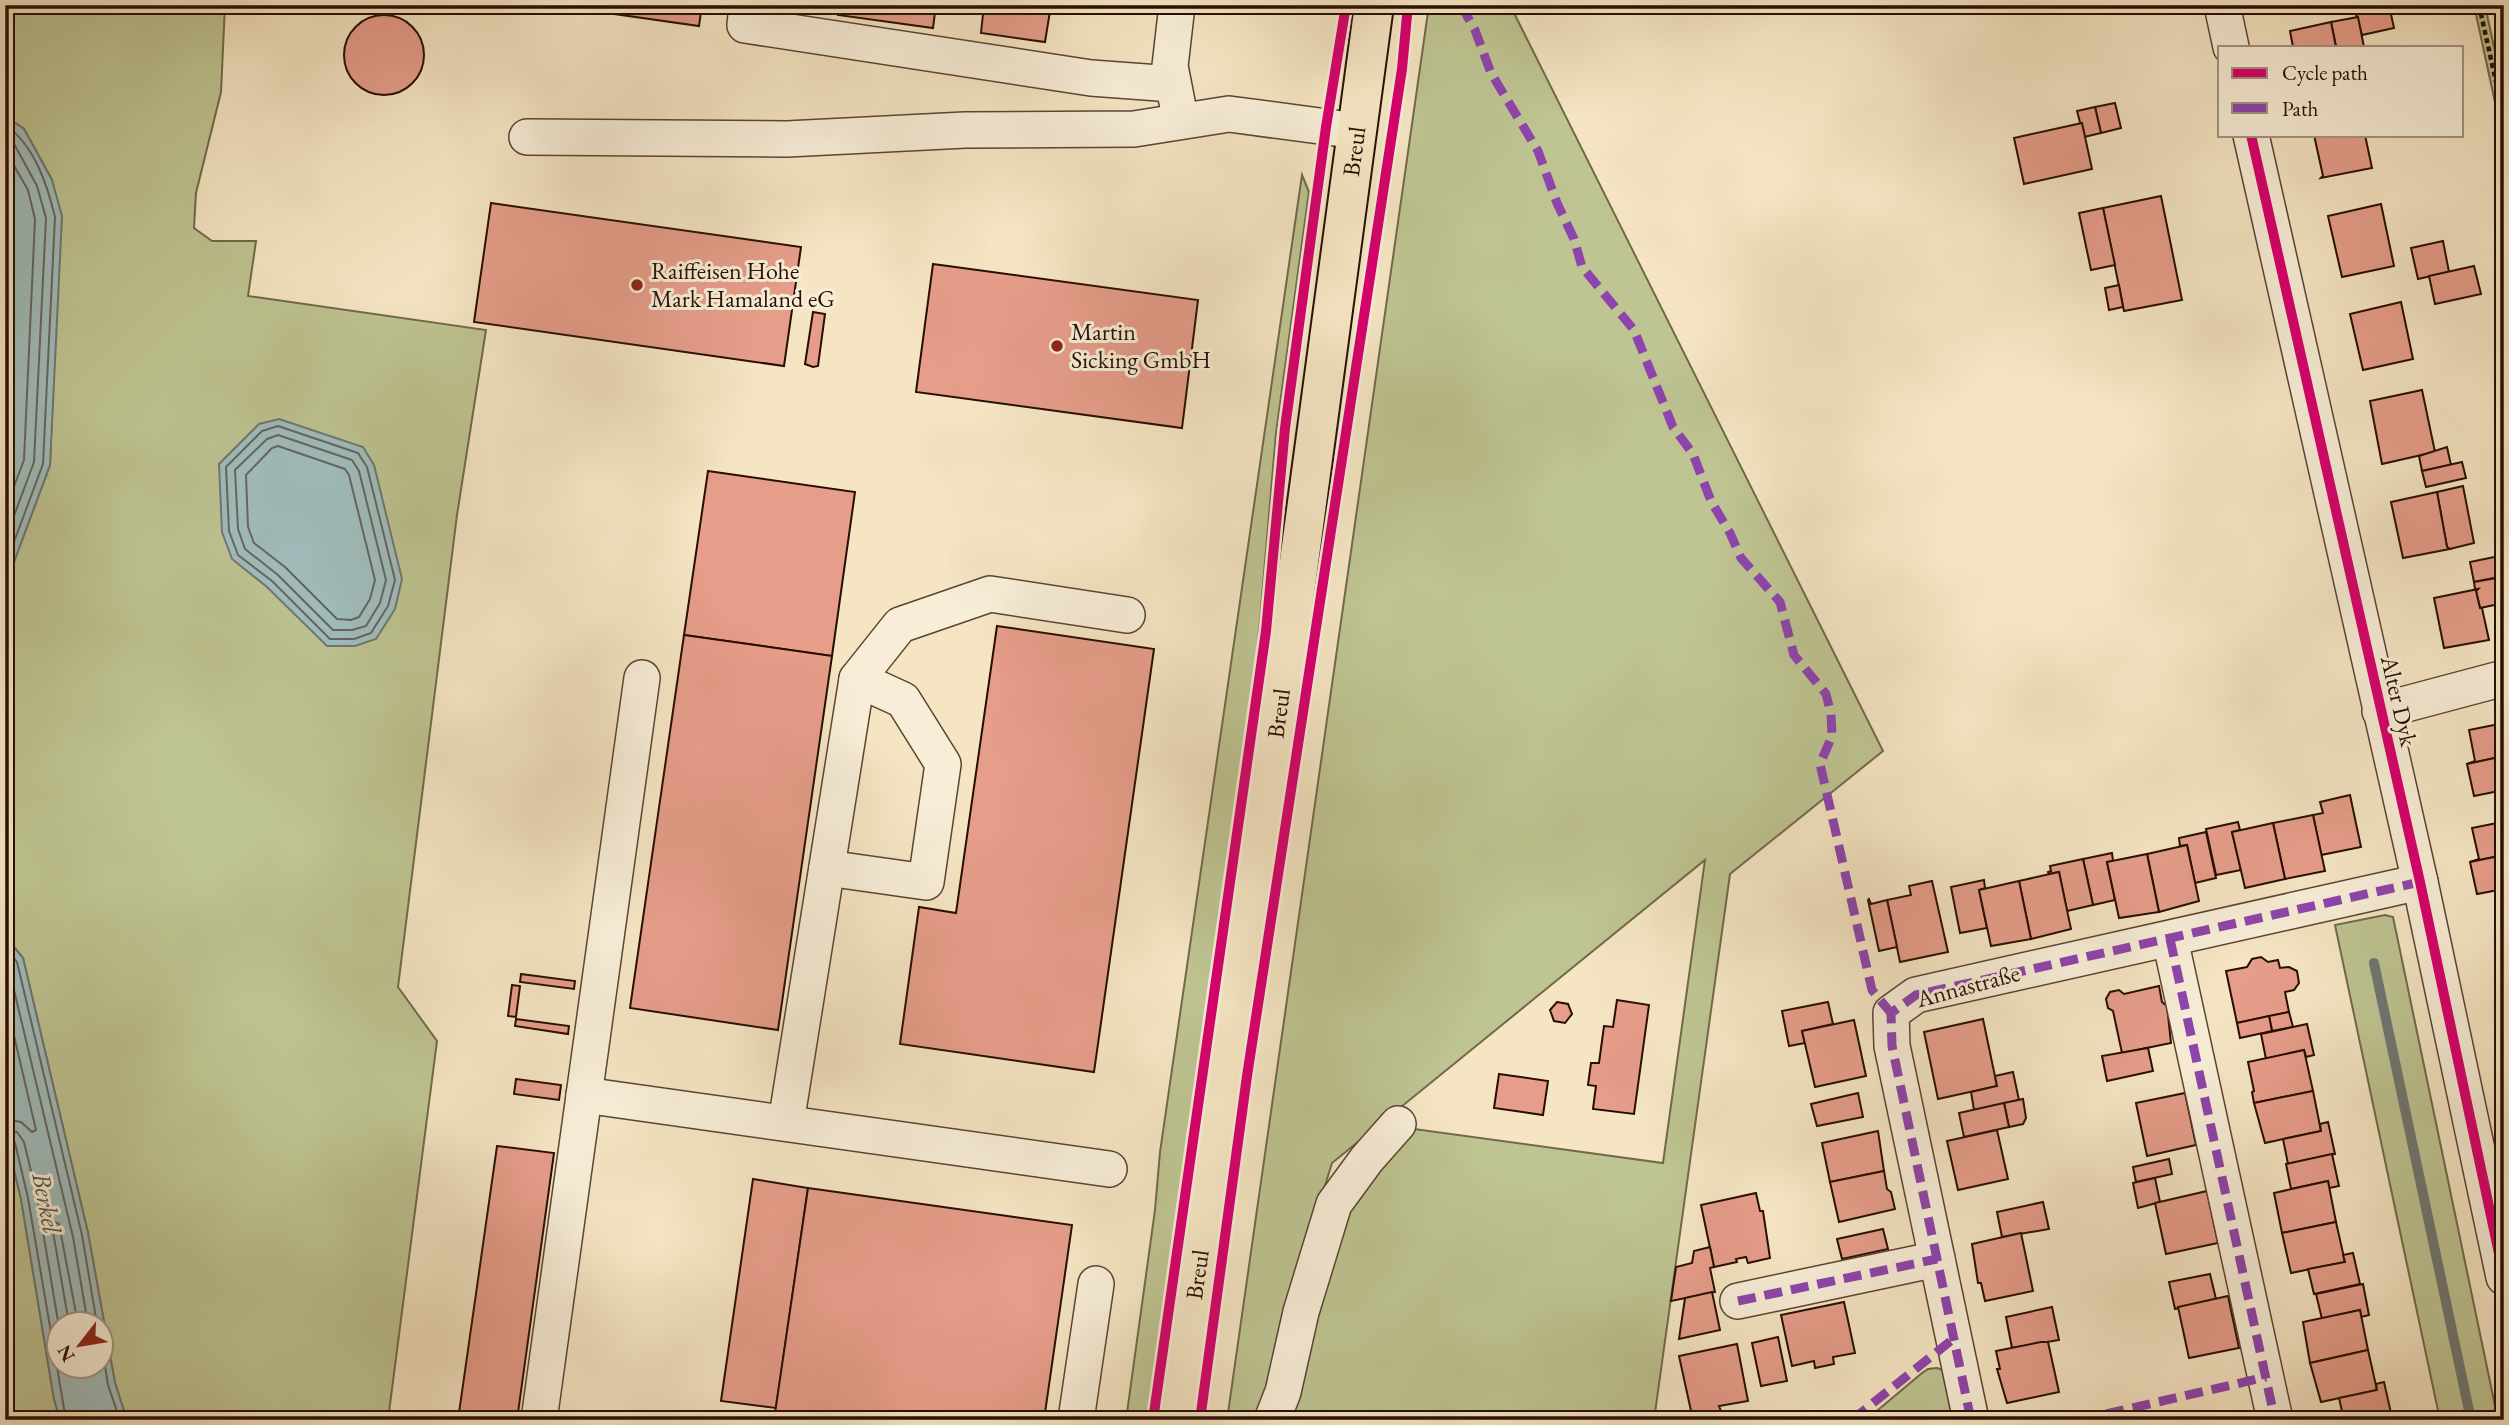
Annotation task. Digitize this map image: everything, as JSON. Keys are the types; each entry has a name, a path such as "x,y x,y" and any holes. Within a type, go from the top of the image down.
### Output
{"main road":[{"name":"Breul","path":"1175,1420 1265,814 1374,5"}],"street":[{"path":"747,5 745,25 1091,78 1174,84"},
{"path":"1177,5 1170,66 1181,121"},
{"path":"2222,5 2231,46"},
{"path":"527,137 787,139 965,130 1134,129 1229,114 1357,131"},
{"name":"Alter Dyk","path":"2251,136 2420,882 2490,1139 2504,1277"},
{"path":"786,1124 857,679 900,625 989,594 1127,614"},
{"path":"539,1420 642,678"},
{"path":"2380,711 2504,678"},
{"path":"827,868 926,882 943,764 903,700 857,679"},
{"name":"Annastraße","path":"1971,1420 1892,1046 1891,1013 1916,995 2420,882"},
{"path":"2170,939 2274,1420"},
{"path":"584,1095 1109,1169"},
{"path":"1272,1420 1283,1392 1301,1312 1334,1204 1367,1159 1398,1124"},
{"path":"1738,1301 1937,1259"},
{"path":"1076,1420 1096,1284"}],"path":[{"path":"2479,5 2504,118"}],"green space":[{"path":"5,5 225,5 221,92 196,193 194,228 212,241 256,241 248,296 486,330 457,515 398,987 437,1041 388,1420 127,1420 115,1383 116,1310 102,1310 88,1233 23,958 5,936 5,586 50,465 54,356 52,180 24,129 5,116"},
{"path":"1429,5 1510,5 1883,751 1730,874 1654,1420 1312,1420 1307,1411 1309,1420 1288,1420 1340,1210 1407,1128 1663,1163 1705,860 1332,1163 1303,1257 1263,1412 1252,1420 1227,1420"},
{"path":"2474,5 2485,5 2504,94 2504,144"},
{"path":"1302,175 1309,192 1276,433 1256,667 1149,1420 1126,1420 1155,1210 1160,1152"},
{"path":"2385,915 2393,917 2498,1420 2440,1420 2335,925"},
{"path":"5,1132 21,1199 46,1351 46,1380 51,1380 60,1420 5,1420"},
{"path":"1937,1368 1945,1371 1958,1420 1866,1420 1922,1373"}],"water":[{"path":"5,116 24,129 52,180 62,216 50,465 5,586"},
{"path":"279,419 363,447 374,465 402,579 395,609 376,639 355,646 327,646 267,587 232,559 222,532 219,464 259,424"},
{"name":"Berkel","path":"5,936 23,958 88,1233 102,1310 46,1310 46,1351 21,1199 5,1132"},
{"path":"51,1380 114,1380 127,1420 60,1420"}],"building":[{"path":"551,5 702,5 699,26"},
{"path":"840,5 936,5 933,28 838,15"},
{"path":"984,5 1051,5 1045,42 981,33"},
{"path":"2389,5 2394,28 2362,35 2354,7"},
{"path":"376,15 392,15 413,26 424,47 424,63 413,84 392,95 376,95 362,89 350,77 344,63 344,47 350,33 362,21"},
{"path":"2358,17 2364,46 2336,46 2331,22"},
{"path":"2331,22 2336,46 2293,46 2290,31"},
{"path":"2504,53 2504,91 2496,54"},
{"path":"2115,103 2121,128 2101,133 2095,107"},
{"path":"2095,107 2101,133 2084,137 2077,111"},
{"path":"2082,123 2092,169 2024,184 2014,138"},
{"path":"2314,136 2365,136 2372,168 2321,178 2323,176"},
{"path":"2161,196 2182,300 2124,311 2103,208"},
{"name":"Raiffeisen Hohe Mark Hamaland eG","path":"491,203 801,247 784,366 474,322"},
{"path":"2381,204 2394,266 2342,277 2328,216"},
{"path":"2103,208 2115,265 2091,270 2079,213"},
{"path":"2443,241 2449,272 2418,279 2411,248"},
{"name":"Martin Sicking GmbH","path":"933,264 1198,300 1182,428 916,392"},
{"path":"2474,266 2481,294 2435,304 2429,276"},
{"path":"2119,285 2123,307 2109,310 2105,288"},
{"path":"2401,302 2413,359 2363,370 2350,314"},
{"path":"813,312 825,314 818,366 813,367 805,364"},
{"path":"2422,390 2435,452 2382,464 2370,401"},
{"path":"2447,447 2451,465 2422,471 2419,456"},
{"path":"2462,462 2466,478 2426,487 2422,471"},
{"path":"708,471 855,492 832,656 684,635"},
{"path":"2463,486 2474,543 2450,549 2447,547 2437,492"},
{"path":"2437,492 2447,547 2450,549 2403,558 2391,502"},
{"path":"2504,555 2504,576 2474,582 2470,562"},
{"path":"2502,577 2504,603 2480,608 2476,591 2478,589 2475,589 2474,582"},
{"path":"2478,589 2476,591 2489,640 2444,648 2434,598"},
{"path":"997,626 1154,649 1094,1072 900,1044 919,907 956,913"},
{"path":"684,635 832,656 778,1030 630,1008"},
{"path":"2504,723 2504,756 2467,764 2475,761 2469,730"},
{"path":"2504,756 2504,790 2474,796 2467,764"},
{"path":"2504,790 2504,806 2499,807 2496,791"},
{"path":"2350,795 2361,847 2321,855 2313,815 2323,813 2320,802"},
{"path":"2313,815 2325,871 2285,879 2273,823"},
{"path":"2238,822 2240,830 2232,832 2241,870 2216,875 2206,829"},
{"path":"2504,822 2504,855 2470,862 2479,859 2472,828"},
{"path":"2273,823 2285,879 2245,888 2232,832"},
{"path":"2206,832 2216,878 2195,883 2187,845 2180,846 2179,838"},
{"path":"2187,845 2199,901 2159,912 2147,854"},
{"path":"2112,853 2113,861 2107,862 2115,900 2093,905 2083,859"},
{"path":"2147,854 2159,912 2119,918 2107,862"},
{"path":"2504,855 2504,889 2477,894 2470,862"},
{"path":"2083,859 2093,905 2067,911 2059,872 2048,872 2051,871 2050,866"},
{"path":"2059,872 2071,929 2031,939 2019,881"},
{"path":"1984,880 1985,888 1979,890 1987,928 1960,933 1951,887"},
{"path":"1932,881 1948,952 1900,962 1887,900 1911,895 1909,886"},
{"path":"2019,881 2031,939 1991,946 1979,890"},
{"path":"1869,899 1871,904 1887,900 1897,947 1879,951"},
{"path":"2261,957 2268,962 2278,960 2280,968 2289,967 2297,971 2299,983 2294,990 2285,992 2289,1012 2237,1023 2226,971 2247,967 2252,959"},
{"path":"521,974 575,981 574,989 520,982"},
{"path":"512,985 520,986 516,1017 508,1016"},
{"path":"2159,986 2162,1002 2167,1006 2171,1043 2122,1053 2113,1011 2108,1008 2106,999 2110,992 2119,990 2124,994"},
{"path":"1617,1000 1649,1005 1634,1114 1593,1109 1596,1086 1588,1085 1591,1063 1599,1063 1604,1026 1613,1027"},
{"path":"1557,1002 1568,1004 1572,1014 1565,1023 1554,1021 1550,1010"},
{"path":"1828,1002 1833,1024 1802,1031 1805,1043 1789,1046 1782,1011"},
{"path":"2289,1012 2293,1027 2272,1031 2269,1016"},
{"path":"2269,1016 2272,1031 2240,1038 2237,1023"},
{"path":"516,1019 569,1026 568,1034 515,1026"},
{"path":"1983,1019 1997,1086 1938,1099 1924,1032"},
{"path":"1854,1020 1866,1076 1815,1087 1802,1031"},
{"path":"2307,1024 2314,1055 2306,1057 2304,1050 2266,1059 2261,1034"},
{"path":"2148,1048 2153,1071 2107,1081 2102,1056"},
{"path":"2304,1050 2313,1091 2254,1103 2248,1062"},
{"path":"2013,1072 2019,1100 1974,1110 1971,1092 1997,1086 1995,1076"},
{"path":"1499,1074 1548,1081 1543,1115 1494,1108"},
{"path":"516,1079 561,1085 559,1100 514,1094"},
{"path":"2313,1091 2321,1131 2265,1143 2254,1103"},
{"path":"1858,1093 1863,1117 1817,1126 1811,1104"},
{"path":"2185,1093 2196,1145 2147,1156 2136,1103"},
{"path":"2023,1099 2026,1118 2023,1124 2009,1127 2004,1103"},
{"path":"2004,1103 2009,1127 1964,1137 1959,1113"},
{"path":"2328,1122 2335,1154 2288,1164 2283,1139 2321,1131 2320,1124"},
{"path":"1997,1130 2008,1179 1958,1190 1947,1141"},
{"path":"1878,1131 1884,1171 1830,1182 1822,1143"},
{"path":"497,1146 554,1153 517,1420 458,1420"},
{"path":"2332,1154 2339,1186 2329,1188 2328,1181 2291,1189 2286,1164"},
{"path":"2169,1159 2172,1174 2136,1182 2133,1167"},
{"path":"1884,1171 1887,1189 1891,1192 1895,1209 1839,1222 1830,1182"},
{"path":"2155,1178 2160,1202 2138,1208 2133,1183"},
{"path":"753,1179 808,1188 776,1408 721,1401"},
{"path":"2328,1181 2336,1222 2282,1233 2274,1193"},
{"path":"808,1188 1072,1225 1044,1420 774,1420"},
{"path":"2207,1191 2218,1243 2166,1254 2155,1203"},
{"path":"1756,1193 1760,1211 1763,1211 1770,1258 1748,1263 1746,1257 1714,1267 1701,1205"},
{"path":"2043,1202 2049,1229 2002,1237 1997,1212"},
{"path":"2336,1222 2345,1262 2291,1273 2282,1233"},
{"path":"1883,1229 1888,1249 1842,1259 1837,1239"},
{"path":"2021,1233 2033,1291 1985,1301 1981,1283 1978,1283 1972,1244"},
{"path":"1710,1247 1714,1267 1710,1268 1715,1292 1671,1301 1676,1267 1692,1263 1694,1251"},
{"path":"2353,1253 2360,1284 2314,1294 2308,1269 2345,1262 2343,1255"},
{"path":"2210,1274 2216,1299 2175,1309 2169,1282"},
{"path":"2363,1284 2369,1315 2361,1317 2360,1310 2322,1319 2316,1294"},
{"path":"1712,1292 1720,1330 1679,1339 1685,1298"},
{"path":"2228,1296 2239,1348 2189,1358 2178,1307"},
{"path":"1844,1302 1855,1353 1833,1357 1834,1364 1815,1368 1814,1361 1792,1366 1781,1315"},
{"path":"2052,1307 2059,1340 2012,1348 2006,1317"},
{"path":"2360,1310 2368,1350 2310,1363 2303,1322"},
{"path":"1778,1337 1787,1381 1761,1386 1752,1343"},
{"path":"2048,1342 2059,1392 2007,1403 1997,1369 2000,1369 1996,1351"},
{"path":"1737,1344 1748,1401 1719,1406 1722,1414 1693,1420 1679,1356"},
{"path":"2368,1350 2377,1390 2321,1402 2310,1363"},
{"path":"2384,1382 2391,1413 2362,1420 2344,1420 2339,1398 2377,1390 2376,1384"}],"waterway":[{"path":"2374,963 2471,1420"}],"marked path":[{"path":"1461,5 1475,30 1491,73 1538,151 1557,203 1574,239 1582,267 1634,330 1673,427 1693,454 1711,501 1741,558 1780,602 1794,655 1826,694 1831,714 1832,736 1820,764 1872,990 1891,1013"},
{"path":"1971,1420 1892,1046 1891,1013 1916,995 2420,882"},
{"path":"2170,939 2275,1420"},
{"path":"1738,1301 1937,1259"},
{"path":"1852,1420 1953,1339"},
{"path":"2080,1420 2266,1377"}],"cycle path":[{"path":"1153,1420 1266,631 1285,428 1326,127 1346,5"},
{"path":"1200,1420 1247,1076 1402,69 1408,5"},
{"path":"2251,136 2420,882 2504,1277"}],"place":[{"name":"Raiffeisen Hohe Mark Hamaland eG","path":"637,285"},
{"name":"Martin Sicking GmbH","path":"1057,346"}]}
